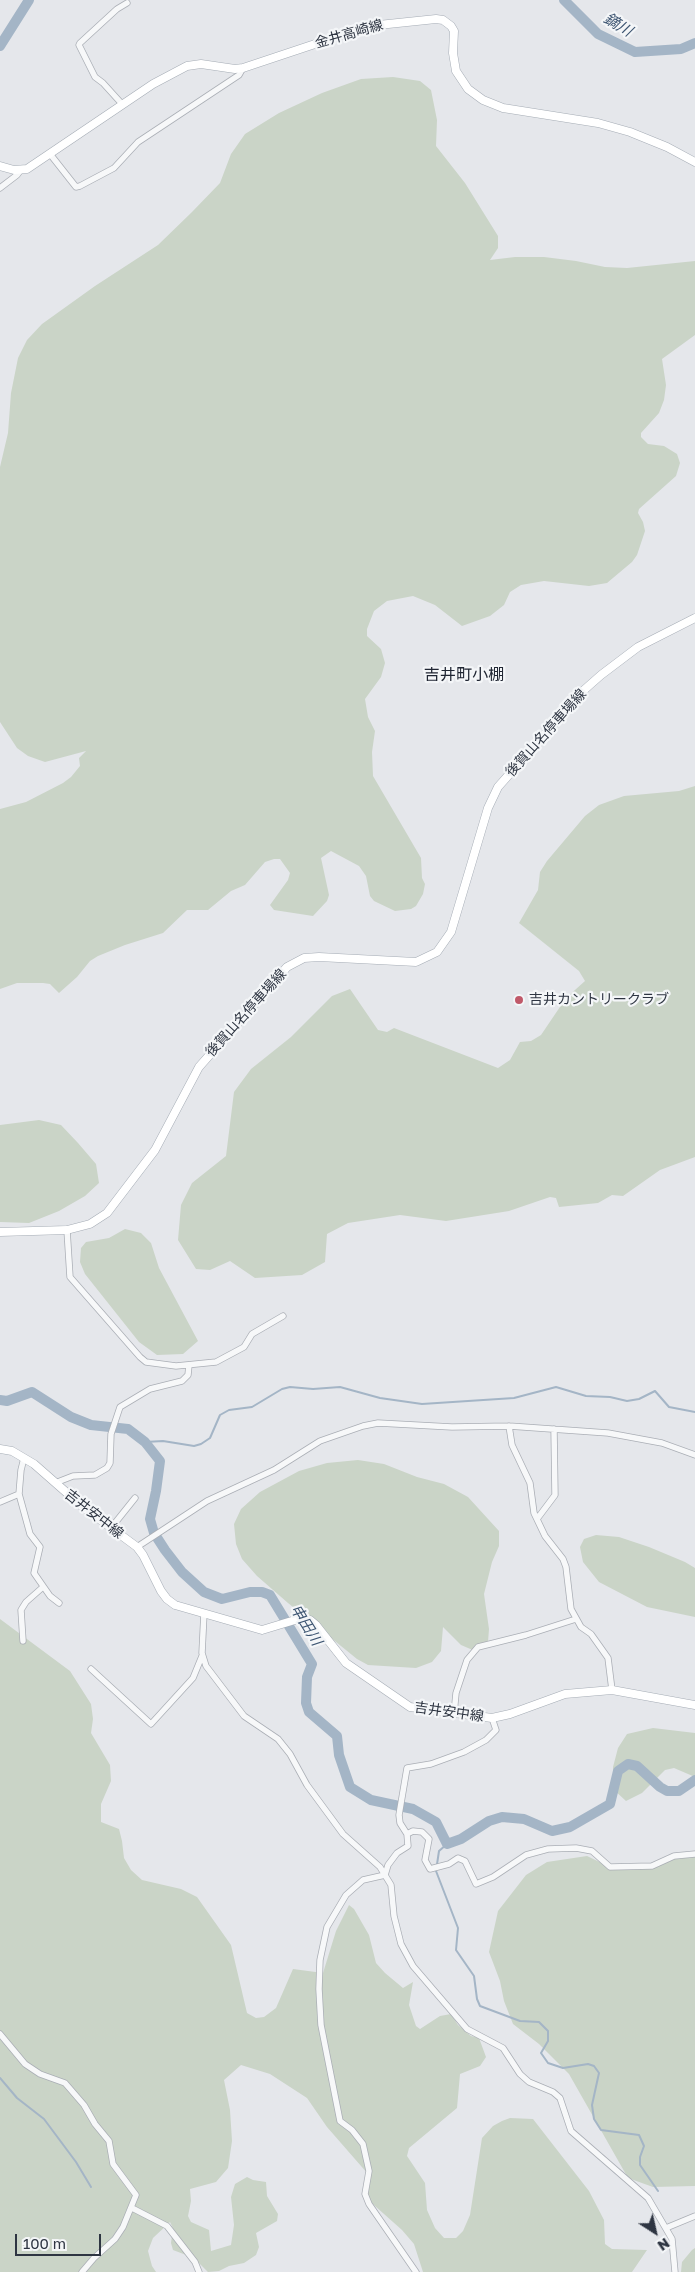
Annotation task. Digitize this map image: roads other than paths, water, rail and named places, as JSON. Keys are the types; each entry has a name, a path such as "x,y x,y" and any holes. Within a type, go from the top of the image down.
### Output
{"main road":[{"name":"金井高崎線","path":"20,171 27,169 50,154 153,84 187,66 201,64 235,69 243,68 375,25 408,21 443,20 454,31 454,64 459,78 468,89 483,100 502,108 598,123 630,132 667,147 695,162"},
{"path":"0,166 20,171"},
{"name":"後賀山名停車場線","path":"0,1232 67,1230 90,1224 106,1213 156,1150 199,1067 287,967 304,958 319,957 416,962 437,952 451,932 488,808 498,787 572,703 601,675 638,647 695,618"},
{"name":"吉井安中線","path":"0,1449 12,1451 24,1458 111,1528 140,1545 143,1555 167,1599 175,1605 262,1630 302,1619 316,1624 346,1663 410,1707 492,1718 510,1714 565,1694 612,1690 695,1705"}],"street":[{"path":"122,104 95,77 80,42 111,14 127,3"},
{"path":"50,154 76,187 80,186 114,168 138,142 239,75 243,68"},
{"path":"0,188 20,171"},
{"path":"67,1230 70,1277 140,1357 151,1363 189,1365 208,1364 222,1360 244,1346 252,1334 283,1316"},
{"path":"55,1483 73,1476 95,1475 107,1468 110,1463 112,1426 120,1408 136,1396 150,1389 182,1381 188,1375 189,1365"},
{"path":"140,1545 207,1501 274,1470 320,1441 352,1428 378,1424 452,1427 510,1426 554,1429 630,1436 662,1443 695,1455"},
{"path":"510,1426 512,1445 530,1483 536,1519 566,1567 571,1609 576,1619 581,1627 591,1634 608,1658 612,1690"},
{"path":"536,1519 555,1495 554,1429"},
{"path":"24,1458 19,1494 30,1534 40,1546 33,1571 43,1587 59,1603"},
{"path":"0,1502 19,1494"},
{"path":"111,1528 135,1498"},
{"path":"23,1641 21,1610 26,1602 43,1587"},
{"path":"91,1669 151,1724 193,1678 202,1656 204,1613"},
{"path":"454,1714 456,1693 466,1660 478,1647 526,1635 576,1619"},
{"path":"202,1656 206,1666 244,1716 278,1739 290,1754 307,1785 343,1834 380,1866 391,1885 394,1916 401,1944 413,1966 468,2028 503,2048 520,2074 529,2082 553,2092 560,2098 571,2131 648,2198 666,2228 674,2248 675,2272"},
{"path":"385,1875 388,1865 397,1853 408,1846 407,1834 400,1823 402,1794 407,1768 431,1764 464,1752 486,1740 496,1730 492,1718"},
{"path":"407,1834 413,1831 422,1832 429,1839 425,1860 430,1869 449,1864 458,1858 465,1860 476,1884 492,1877 526,1855 548,1849 576,1848 592,1851 610,1867 652,1866 674,1856 695,1854"},
{"path":"385,1875 363,1880 354,1886 334,1913 327,1927 320,1960 318,1989 321,2025 340,2121 352,2130 363,2144 366,2156 368,2170 365,2194 369,2204 416,2272"},
{"path":"0,2034 25,2064 40,2074 65,2083 84,2105 95,2124 109,2142 113,2164 136,2195 132,2208 115,2239 82,2272"},
{"path":"132,2208 167,2226 195,2262 199,2272"},
{"path":"666,2228 695,2216"}],"waterway":[{"name":"鏑川","path":"0,46 29,0"},
{"name":"鏑川","path":"564,0 598,34 635,52 681,49 695,43"},
{"path":"145,1442 163,1441 194,1446 201,1444 210,1438 220,1415 229,1410 252,1407 282,1389 290,1387 313,1389 340,1387 380,1398 422,1404 514,1398 556,1387 586,1396 610,1397 627,1401 639,1399 655,1391 669,1407 695,1412"},
{"name":"申田川","path":"0,1400 7,1401 32,1392 71,1417 91,1425 128,1429 145,1442 160,1461 150,1519 154,1533 165,1550 182,1572 204,1592 222,1599 250,1592 262,1592 270,1595 312,1664 307,1677 306,1703 309,1712 337,1736 339,1755 350,1787 371,1800 413,1809 436,1822 447,1844 461,1839 489,1821 502,1817 524,1819 552,1831 570,1827 610,1804 618,1771 628,1764 637,1766 667,1791 679,1791 695,1780"},
{"path":"447,1844 439,1851 436,1871 458,1928 456,1950 474,1976 477,1999 480,2006 520,2021 539,2022 548,2031 548,2041 541,2053 548,2063 563,2068 588,2064 594,2066 599,2073 592,2105 594,2119 601,2130 639,2135 644,2146 640,2157 640,2165 658,2191"},
{"path":"0,2078 17,2098 44,2119 76,2162 91,2187"}],"place":[{"name":"吉井カントリークラブ","path":"519,1000"}],"district":[{"name":"吉井町小棚","path":"464,675"}]}
